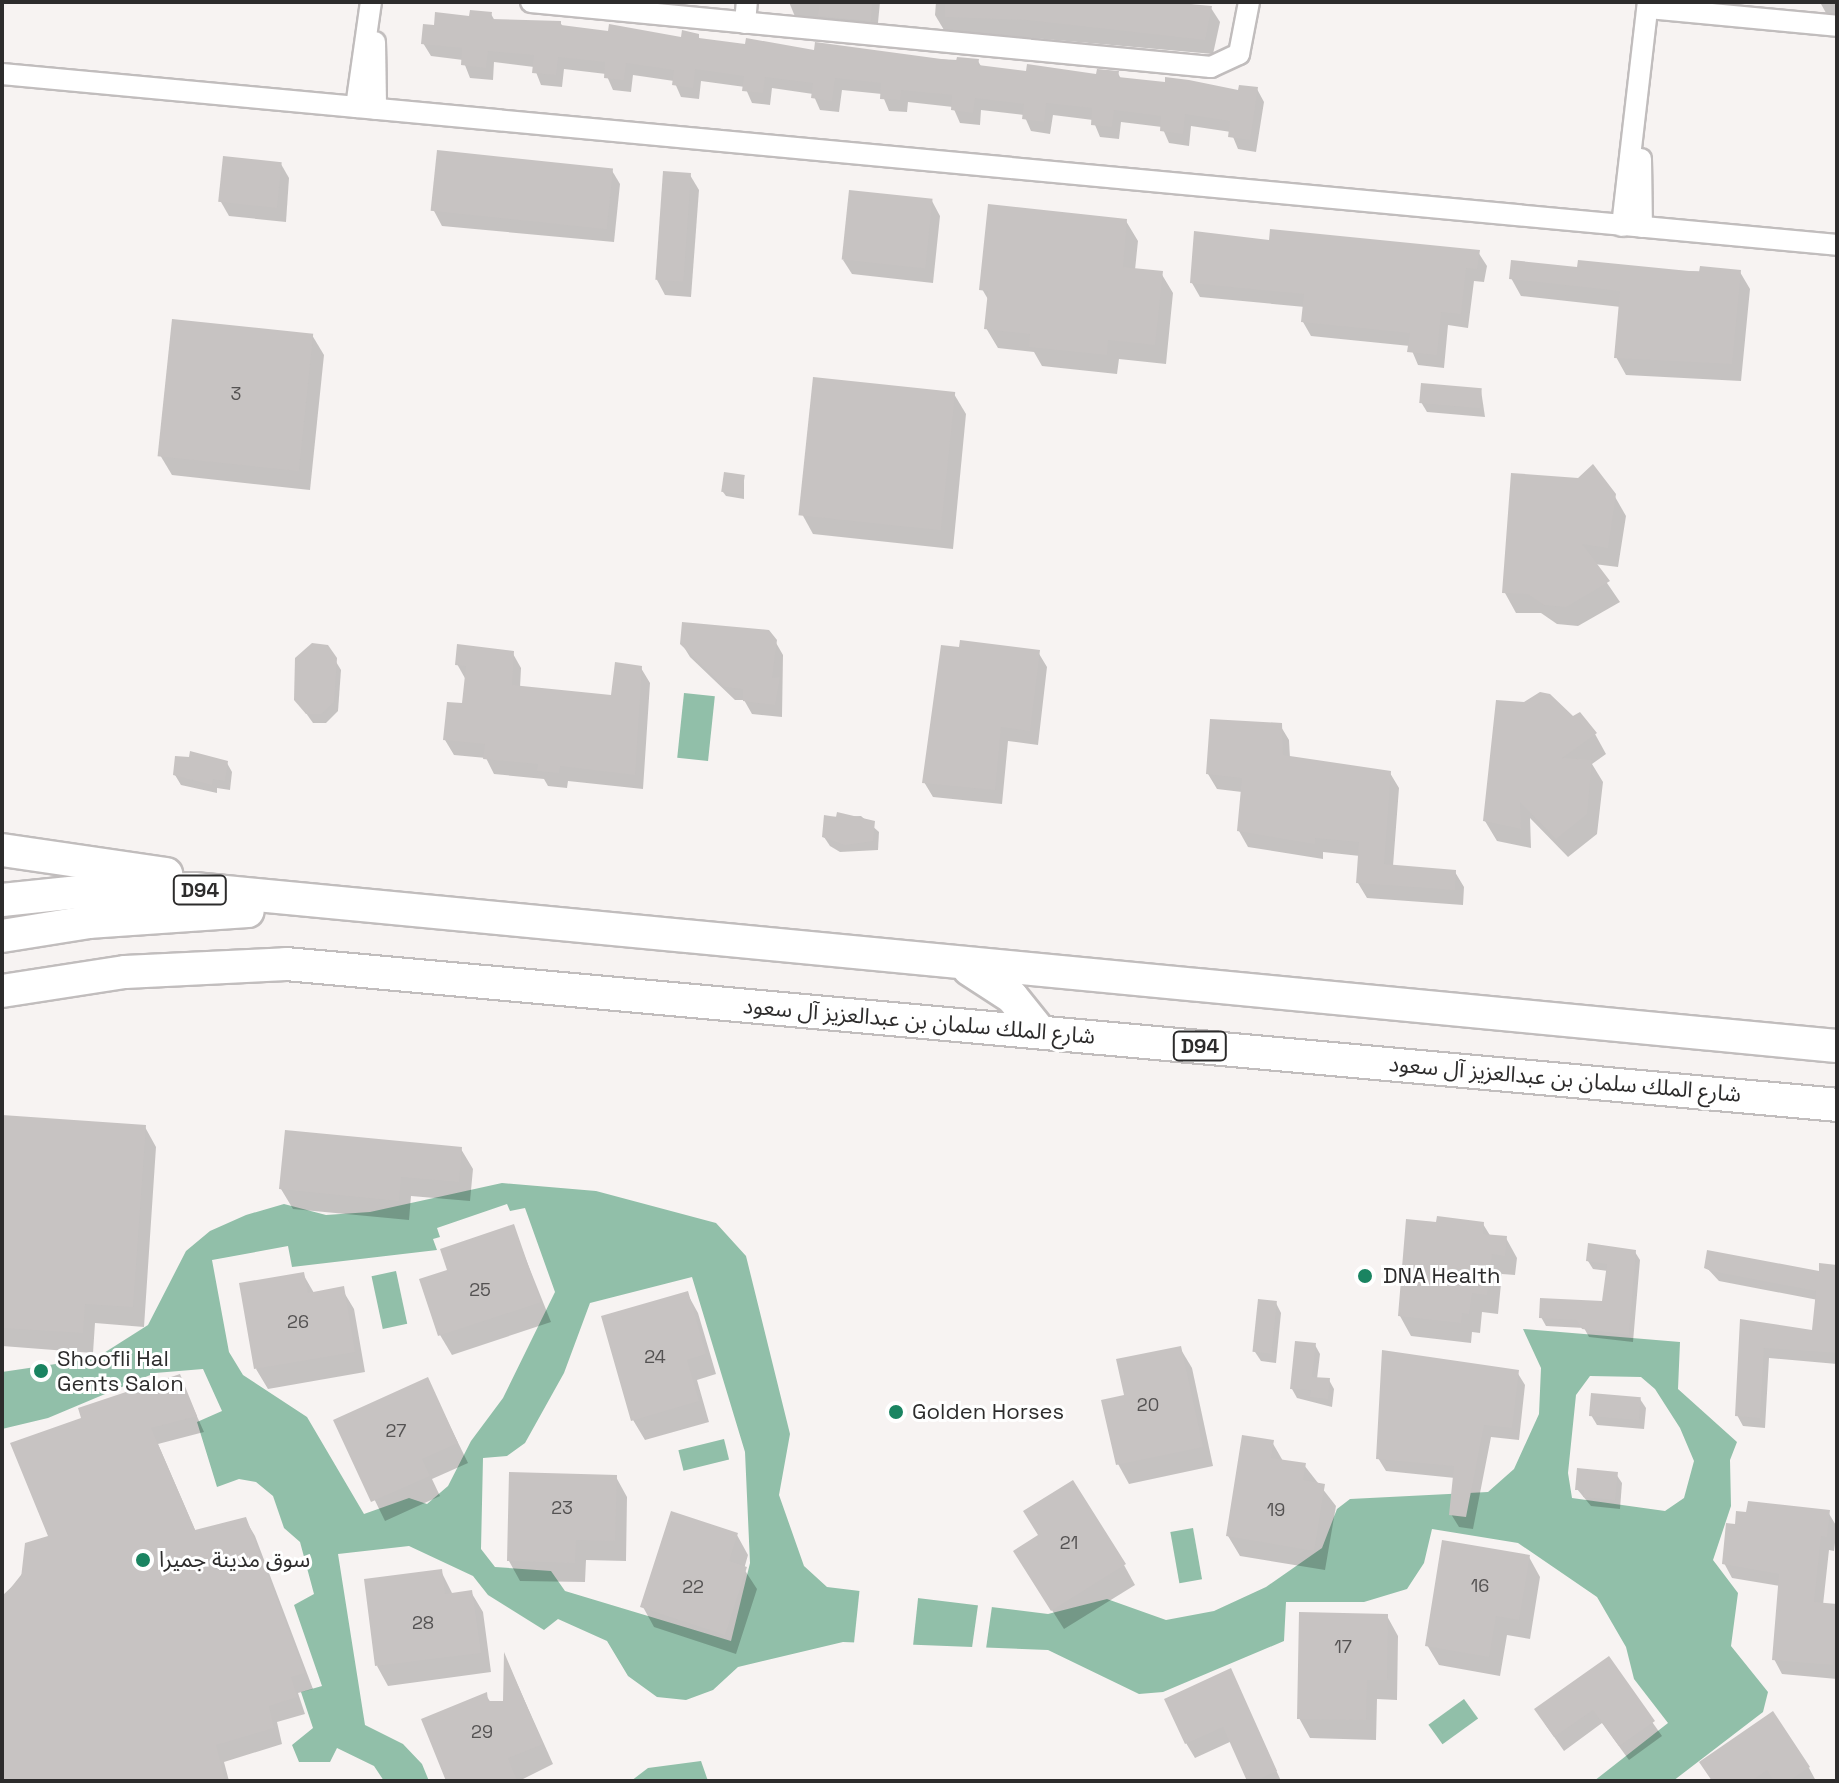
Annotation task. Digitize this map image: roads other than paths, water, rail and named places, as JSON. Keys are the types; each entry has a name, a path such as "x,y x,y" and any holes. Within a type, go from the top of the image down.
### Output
{"main road":[{"path":"2,850 399,907"},
{"name":"D94","path":"2,900 87,891 194,889 1837,1046"},
{"path":"2,936 88,922 204,913 399,907"},
{"path":"952,962 1012,997 1040,1032"},
{"name":"شارع الملك سلمان بن عبدالعزيز آل سعود","path":"2,991 125,972 286,964 1837,1105"},
{"path":"2,1002 50,983"}],"street":[{"path":"531,2 746,12 1211,67 1239,54 1249,2"},
{"path":"366,108 371,4"},
{"path":"1632,226 1636,127 1648,5 1837,26"},
{"path":"2,74 1837,245"}],"place":[{"name":"DNA Health","path":"1365,1276"},
{"name":"Shoofli Hal Gents Salon","path":"41,1371"},
{"name":"Golden Horses","path":"896,1412"},
{"name":"سوق مدينة جميرا","path":"143,1560"}]}
